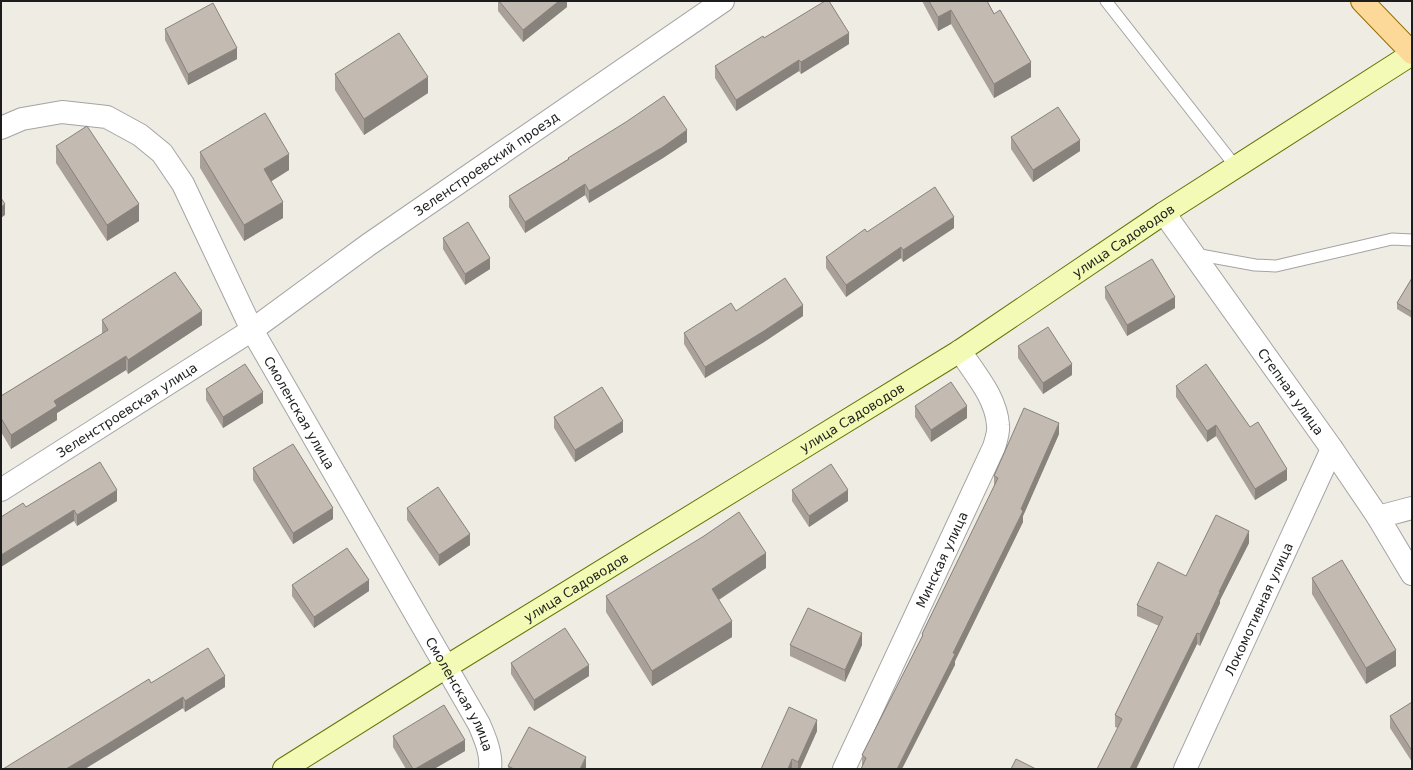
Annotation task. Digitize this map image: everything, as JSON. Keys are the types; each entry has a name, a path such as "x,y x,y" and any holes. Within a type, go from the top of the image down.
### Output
{"main road":[{"path":"1362,1 1412,53"},
{"name":"улица Садоводов","path":"284,769 446,667 960,351 1164,213 1412,53"}],"street":[{"name":"Зеленстроевский проезд","path":"252,330 368,245 724,1"},
{"name":"Смоленская улица","path":"1,128 22,119 62,112 107,117 140,135 162,152 183,184 252,330 479,724 487,744 491,762 490,769"},
{"name":"Степная улица","path":"1164,213 1332,449 1378,517 1412,574"},
{"name":"Зеленстроевская улица","path":"1,490 252,330"},
{"name":"Минская улица","path":"844,769 994,447 998,427 995,408 988,393 960,351"},
{"name":"Локомотивная улица","path":"1185,769 1332,449"},
{"path":"1378,517 1412,508"}],"lane":[{"path":"1106,1 1236,167"},
{"path":"1193,253 1255,265 1276,266 1392,239 1412,240"}],"building":[{"path":"499,1 559,1 523,30"},
{"path":"825,1 829,1 849,33 801,62 799,60 736,100 715,66 763,36 764,38"},
{"path":"929,1 987,1 994,14 1000,10 1031,62 994,84 951,10 938,17"},
{"path":"213,3 237,48 188,74 165,29"},
{"path":"399,33 428,77 364,119 335,74"},
{"path":"664,96 687,130 663,147 589,191 585,184 525,222 509,196 569,159 568,158 626,122"},
{"path":"1058,107 1080,140 1033,170 1011,137"},
{"path":"265,113 289,154 264,169 283,202 244,225 200,152"},
{"path":"87,126 139,204 107,225 56,146"},
{"path":"935,187 954,217 903,250 901,247 846,285 826,257 865,229 867,232"},
{"path":"1,198 5,204 1,207"},
{"path":"468,222 490,258 465,274 443,238"},
{"path":"1152,259 1175,297 1127,325 1105,287"},
{"path":"175,272 202,311 128,360 126,356 54,401 57,406 11,435 1,418 1,396 108,330 102,320"},
{"path":"785,278 803,305 705,367 684,333 731,303 736,311"},
{"path":"1412,278 1412,312 1397,303"},
{"path":"1048,327 1072,364 1043,383 1018,346"},
{"path":"245,364 263,392 223,417 206,389"},
{"path":"1206,364 1250,427 1258,422 1287,469 1255,489 1216,425 1207,431 1176,386"},
{"path":"951,382 967,406 931,430 915,406"},
{"path":"602,387 623,421 575,450 554,417"},
{"path":"1024,408 1059,423 1021,509 1023,511 953,653 955,654 897,769 861,769 866,758 862,755 923,635 922,634 998,478 994,476"},
{"path":"293,444 333,508 293,533 253,468"},
{"path":"100,462 117,490 77,515 74,510 1,555 1,517 23,503 26,507"},
{"path":"831,464 848,490 809,516 792,490"},
{"path":"438,487 470,534 439,555 407,508"},
{"path":"739,512 766,553 712,589 732,621 652,671 606,596 704,536"},
{"path":"1216,515 1249,531 1200,634 1197,633 1130,769 1097,769 1122,719 1115,715 1163,617 1137,605 1158,562 1186,576"},
{"path":"347,548 369,580 314,617 292,585"},
{"path":"1342,560 1396,650 1366,668 1312,578"},
{"path":"808,608 862,633 845,670 790,645"},
{"path":"565,628 589,665 534,700 511,663"},
{"path":"208,648 225,676 185,701 183,697 66,769 3,769 149,679 151,683"},
{"path":"1412,702 1412,751 1390,716"},
{"path":"444,705 465,740 413,769 393,736"},
{"path":"789,707 817,720 798,762 792,759 788,769 761,769"},
{"path":"529,727 586,757 580,769 514,769 508,766"},
{"path":"1016,759 1036,769 1011,769"}]}
